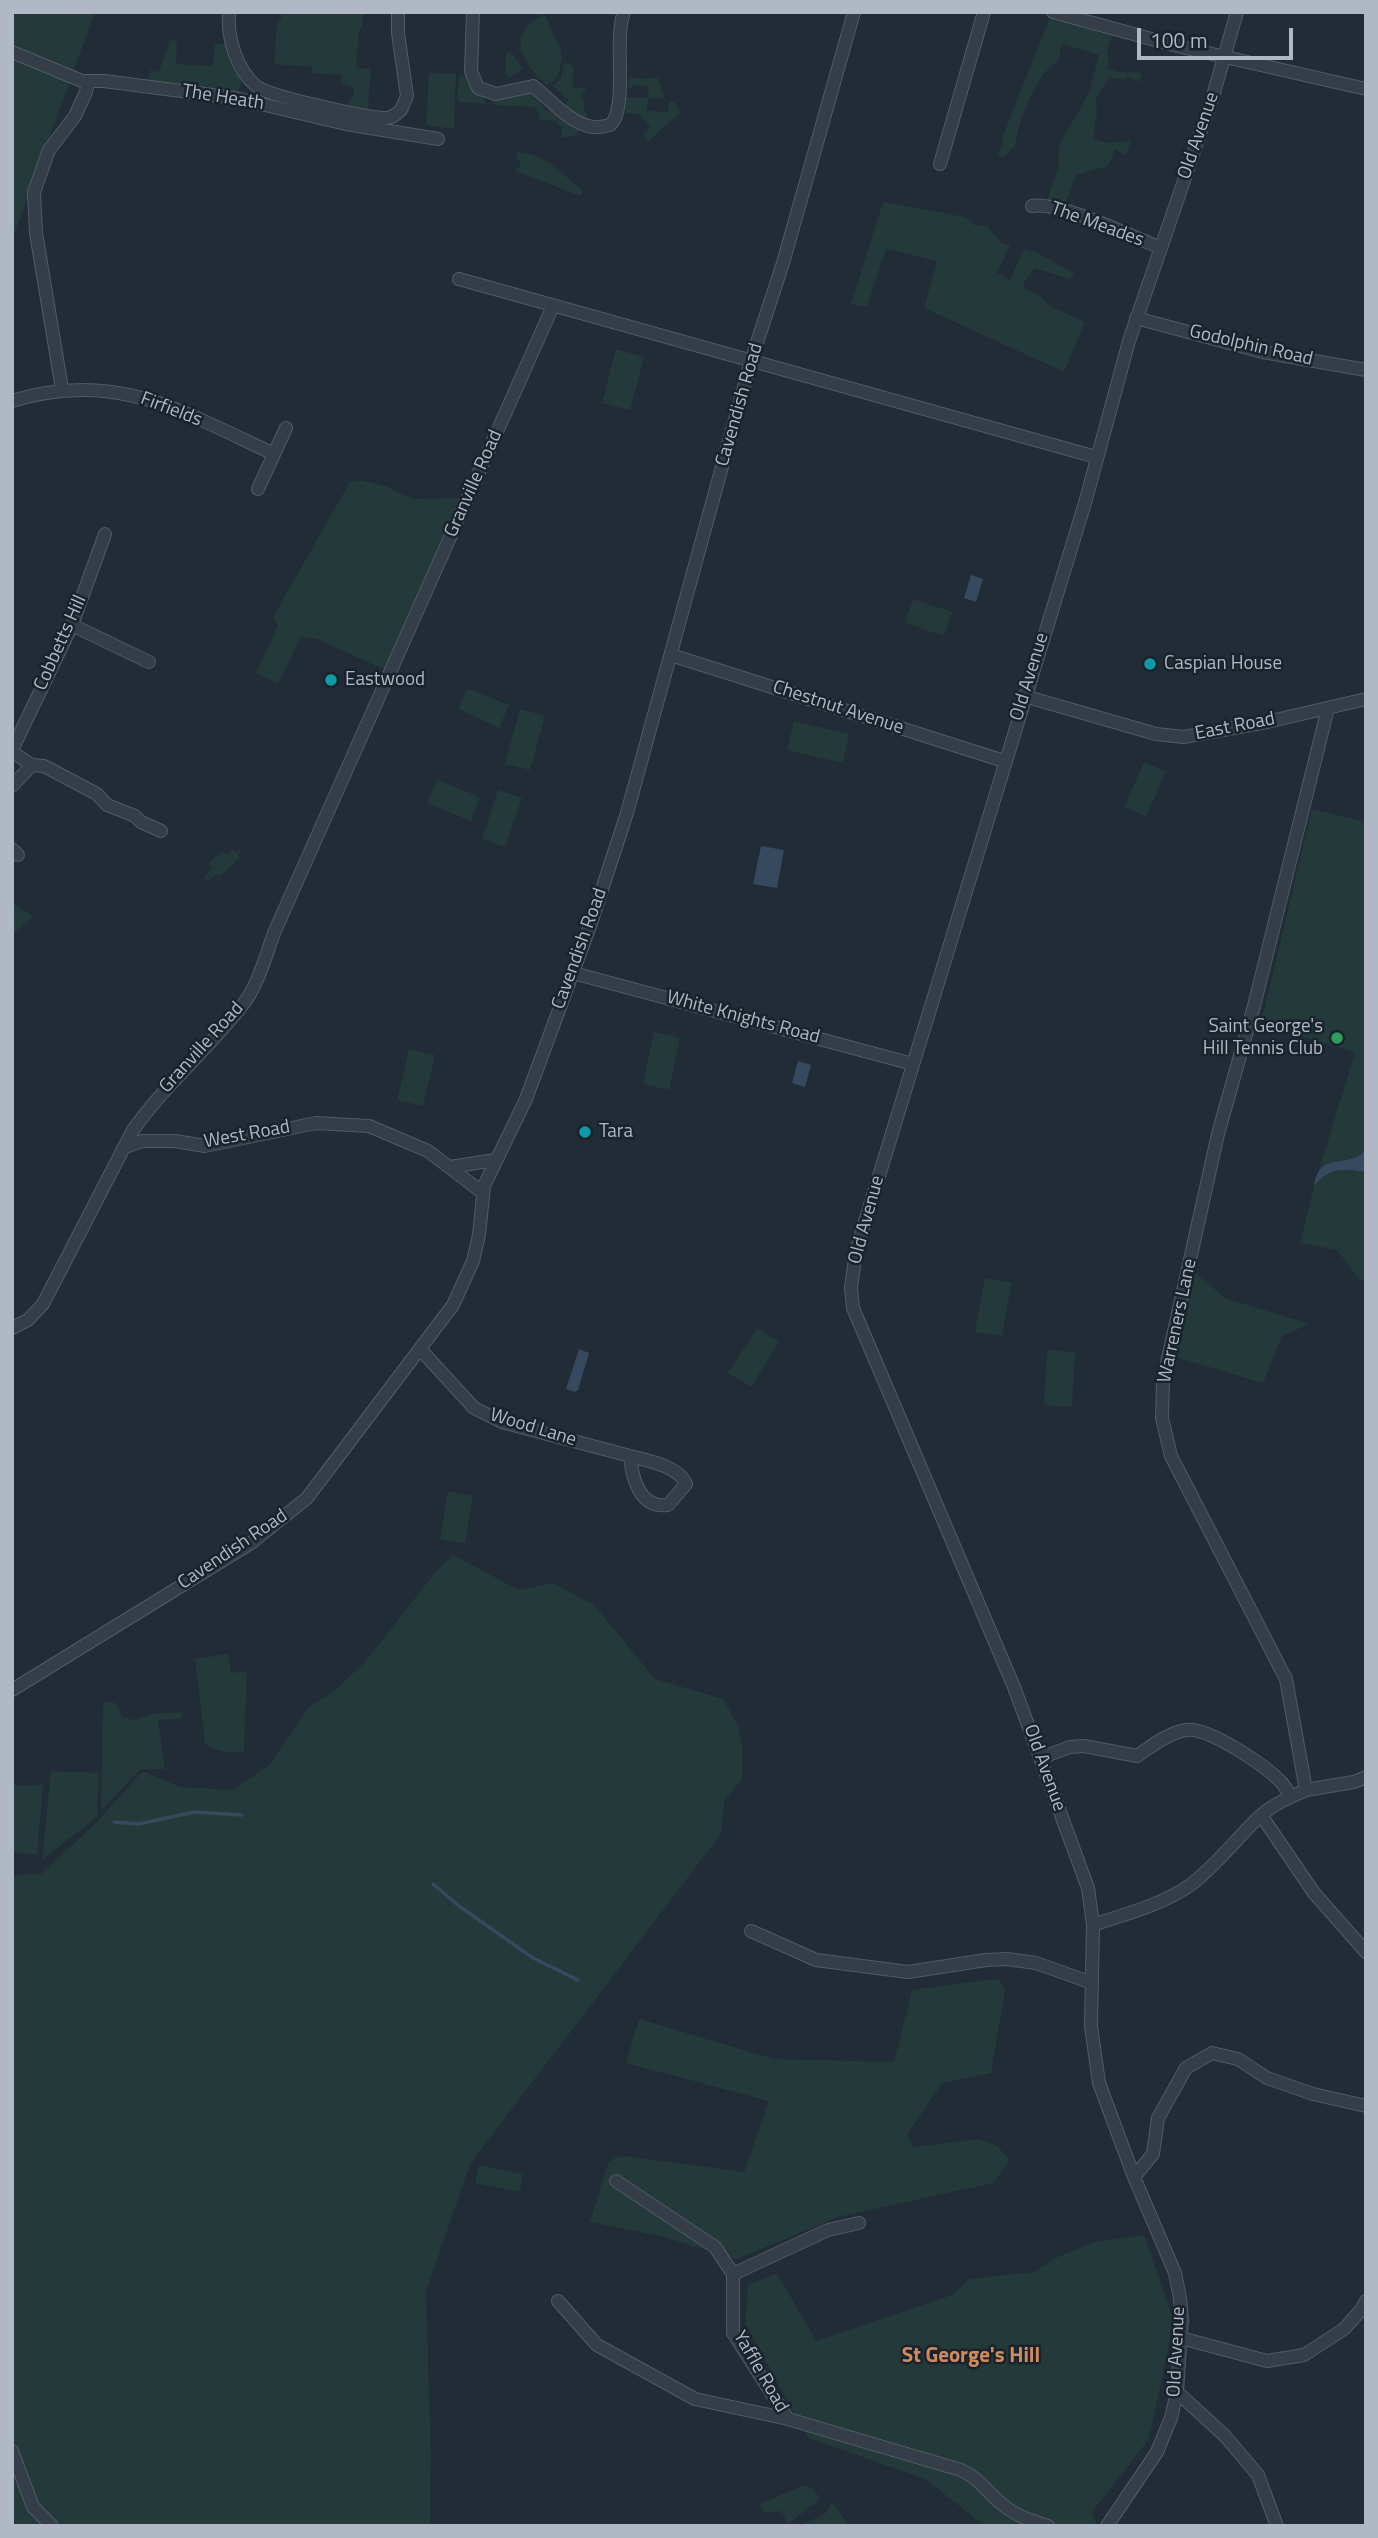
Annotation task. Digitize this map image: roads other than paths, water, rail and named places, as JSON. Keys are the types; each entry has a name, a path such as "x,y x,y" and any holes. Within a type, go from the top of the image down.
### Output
{"street":[{"path":"229,12 230,37 241,65 256,86 273,94 342,111 388,118 401,110 407,96 398,33 398,12"},
{"path":"473,12 471,71 478,88 496,94 533,86 563,111 595,128 610,125 618,114 619,38 624,12"},
{"name":"Cavendish Road","path":"12,1690 251,1543 307,1498 421,1349 464,1285 477,1246 483,1194 495,1160 526,1099 627,813 751,361 854,12"},
{"path":"940,164 984,12"},
{"path":"1054,12 1102,18 1225,57 1366,89"},
{"name":"Old Avenue","path":"1107,2526 1157,2452 1171,2418 1177,2392 1181,2337 1181,2309 1175,2273 1134,2177 1099,2083 1091,2026 1093,1925 1088,1888 1014,1687 853,1308 851,1288 856,1251 1085,503 1136,318 1225,57 1237,12"},
{"name":"The Heath","path":"12,52 88,82 104,81 234,98 346,124 438,139"},
{"path":"62,389 36,233 34,192 49,150 75,116 88,82"},
{"name":"The Meades","path":"1032,206 1043,205 1070,213 1161,248"},
{"path":"459,279 1096,457"},
{"name":"Granville Road","path":"123,1148 152,1104 242,1006 256,982 274,933 553,306"},
{"name":"Godolphin Road","path":"1136,318 1263,352 1366,370"},
{"name":"Firfields","path":"12,401 62,389 107,390 166,404 274,454"},
{"path":"258,489 286,428"},
{"name":"Cobbetts Hill","path":"105,534 72,625 12,751 32,765 44,766 97,794 107,806 135,816 141,822 161,831"},
{"path":"72,625 149,662"},
{"name":"Chestnut Avenue","path":"671,655 1004,761"},
{"name":"East Road","path":"1024,696 1156,734 1184,737 1366,699"},
{"name":"Warreners Lane","path":"1306,1790 1286,1679 1171,1456 1162,1418 1163,1381 1189,1272 1203,1193 1225,1104 1253,1009 1328,708"},
{"path":"12,786 32,765"},
{"name":"White Knights Road","path":"573,972 912,1065"},
{"name":"West Road","path":"123,1148 142,1141 175,1141 205,1146 316,1123 350,1123 390,1133 428,1151 483,1194"},
{"path":"12,1328 28,1320 43,1304 123,1148"},
{"path":"450,1167 495,1160"},
{"name":"Wood Lane","path":"421,1349 474,1408 502,1422 630,1456 664,1466 683,1478 686,1484 668,1505 654,1504 635,1486 630,1456"},
{"path":"1040,1758 1070,1747 1084,1746 1137,1756 1176,1733 1189,1730 1219,1740 1241,1752 1282,1783 1291,1796"},
{"path":"1093,1925 1153,1904 1187,1887 1219,1860 1261,1815 1291,1796 1306,1790 1354,1782 1366,1777"},
{"path":"1261,1815 1314,1893 1366,1952"},
{"path":"751,1931 817,1960 908,1972 1007,1959 1036,1964 1092,1983"},
{"path":"1134,2177 1153,2154 1158,2118 1186,2068 1212,2053 1238,2059 1267,2078 1313,2094 1366,2106"},
{"path":"616,2181 715,2247 733,2274 828,2230 859,2223"},
{"name":"Yaffle Road","path":"733,2274 733,2333 788,2419 961,2470 978,2478 989,2493 1005,2507 1027,2520 1048,2526"},
{"path":"558,2301 597,2345 695,2399 788,2419"},
{"path":"1181,2337 1237,2355 1267,2361 1304,2356 1344,2329 1366,2301"},
{"path":"1177,2392 1225,2436 1258,2475 1277,2526"},
{"path":"12,2451 33,2507 52,2526"}],"water":[{"path":"971,575 983,579 976,602 964,598"},
{"path":"761,846 784,850 777,888 753,884"},
{"path":"798,1061 811,1065 805,1087 792,1083"},
{"path":"1366,1150 1366,1172 1337,1170 1325,1175 1314,1186 1322,1168 1358,1156"},
{"path":"579,1349 589,1353 578,1390 575,1392 566,1389"}],"waterway":[{"path":"114,1822 139,1824 194,1812 242,1815"},
{"path":"433,1884 459,1906 533,1958 578,1980"}],"place":[{"name":"Caspian House","path":"1150,664"},
{"name":"Eastwood","path":"331,680"},
{"name":"Saint George's Hill Tennis Club","path":"1337,1038"},
{"name":"Tara","path":"585,1132"}],"district":[{"name":"St George's Hill","path":"971,2357"}]}
